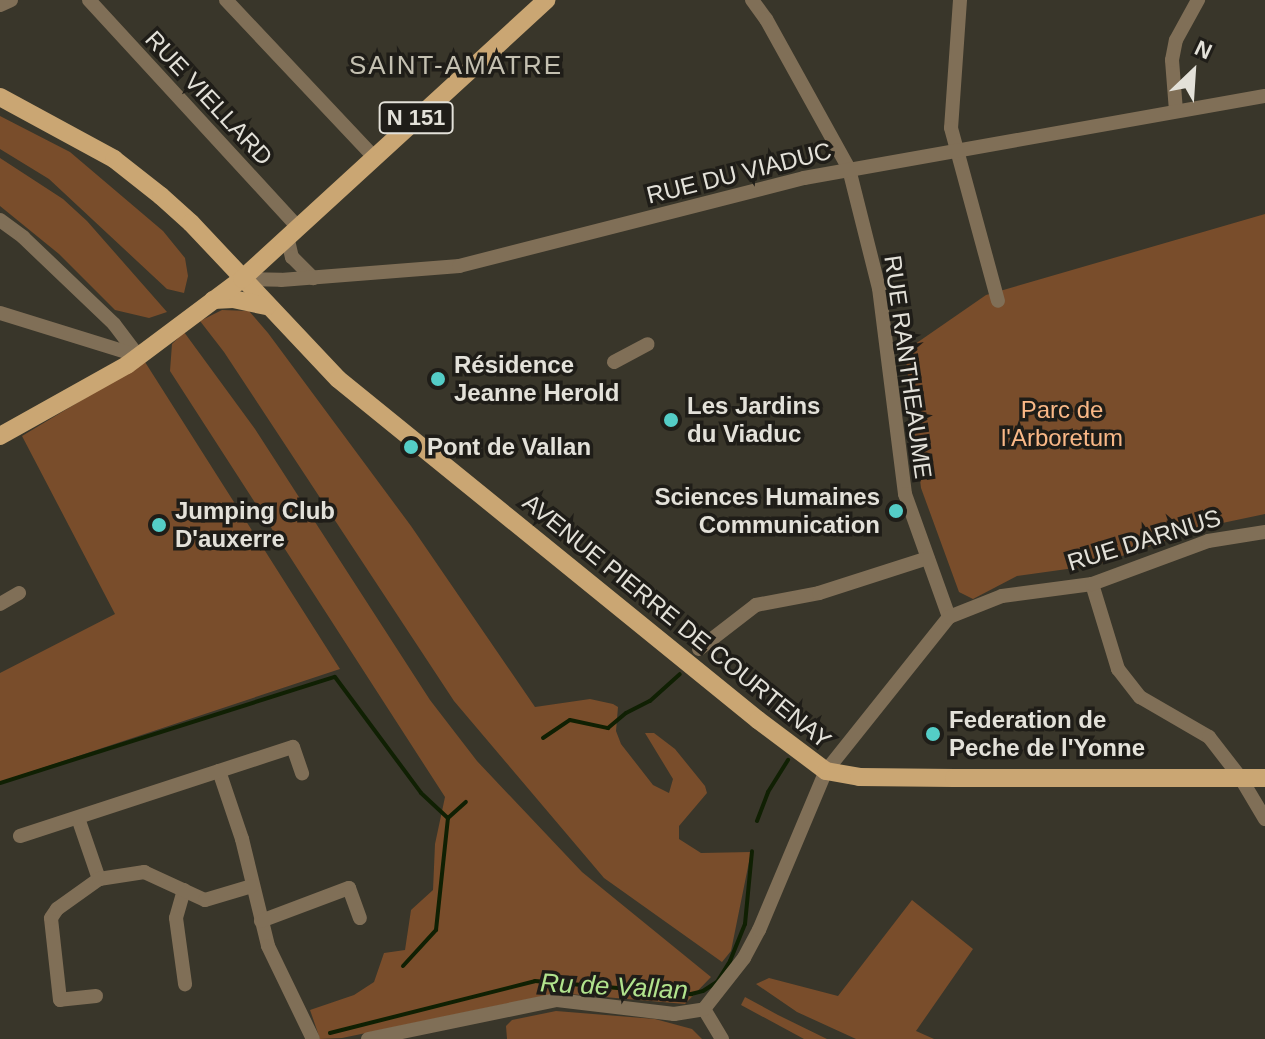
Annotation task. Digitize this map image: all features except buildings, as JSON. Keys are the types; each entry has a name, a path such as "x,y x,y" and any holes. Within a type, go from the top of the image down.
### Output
{"main road":[{"name":"N 151","path":"0,436 133,361 242,279 546,0"},
{"name":"AVENUE PIERRE DE COURTENAY","path":"0,97 114,159 191,223 338,379 758,720 826,771 859,777 1265,778"},
{"path":"213,300 233,299 267,306"}],"street":[{"path":"0,5 11,0"},
{"name":"RUE VIELLARD","path":"89,0 292,231"},
{"path":"226,0 373,156"},
{"name":"RUE RANTHEAUME","path":"752,0 849,169 879,288 905,494 949,617"},
{"path":"960,0 951,128 998,301"},
{"path":"1176,111 1172,60 1176,40 1198,0"},
{"name":"RUE DU VIADUC","path":"242,279 313,278 459,266 849,169 1265,96"},
{"path":"0,220 23,237 114,324 133,361"},
{"path":"292,231 297,266 313,278"},
{"path":"0,313 133,361"},
{"path":"614,362 648,344"},
{"name":"RUE DARNUS","path":"704,1009 759,930 826,771 949,617 1002,596 1092,584 1208,541 1234,534 1265,532"},
{"path":"699,649 756,605 819,593 928,558"},
{"path":"1092,584 1118,669 1140,697 1209,737 1240,777 1265,819"},
{"path":"0,604 19,593"},
{"path":"20,836 293,747 302,773"},
{"path":"219,771 242,839 268,946 310,1033"},
{"path":"78,818 99,879"},
{"path":"96,996 60,1000 51,918 57,909 99,879 144,872 205,900 252,886"},
{"path":"261,921 349,888 360,918"},
{"path":"184,890 176,918 185,984"},
{"path":"368,1039 557,1000 674,1014 704,1009 722,1039"}],"green space":[{"path":"0,116 70,152 163,231 185,258 188,276 184,293 167,289 49,179 0,149"},
{"path":"0,158 63,199 87,221 167,312 149,318 115,310 59,254 0,206"},
{"name":"Parc de l'Arboretum","path":"1265,214 1265,514 1208,526 1096,565 1017,576 973,599 959,592 921,488 905,351 986,295"},
{"path":"222,310 249,311 268,333 411,526 535,707 590,699 613,704 618,707 616,731 621,744 653,785 669,793 673,779 645,733 654,733 675,749 705,786 707,793 679,826 679,839 701,853 751,852 731,951 722,962 604,878 454,701 224,352 200,321"},
{"path":"184,332 255,429 430,700 477,761 582,872 711,977 685,1004 558,993 342,1038 320,1039 310,1010 354,995 374,982 384,953 405,950 411,910 433,890 435,844 445,797 170,371 172,344"},
{"name":"Jumping Club D'auxerre","path":"145,362 340,669 0,782 0,673 115,614 22,436"},
{"path":"912,900 973,949 916,1031 934,1039 856,1039 797,1012 756,984 769,978 838,996"},
{"path":"745,997 827,1039 804,1039 741,1005"},
{"path":"556,1011 655,1019 692,1029 702,1039 507,1039 506,1026 512,1020"}],"waterway":[{"path":"543,738 570,720 608,728 626,713 650,701 680,674"},
{"path":"0,783 335,677 421,793 448,818"},
{"name":"Ru de Vallan","path":"757,821 768,792 788,760"},
{"path":"403,966 436,930 448,818 466,802"},
{"name":"Ru de Vallan","path":"330,1033 535,981 691,994 703,991 717,982 730,961 745,924 752,851"}],"place":[{"name":"Résidence Jeanne Herold","path":"438,379"},
{"name":"Les Jardins du Viaduc","path":"671,420"},
{"name":"Pont de Vallan","path":"411,447"},
{"name":"Sciences Humaines Communication","path":"896,511"},
{"name":"Jumping Club D'auxerre","path":"159,525"},
{"name":"Federation de Peche de l'Yonne","path":"933,734"}],"district":[{"name":"SAINT-AMATRE","path":"456,66"}]}
